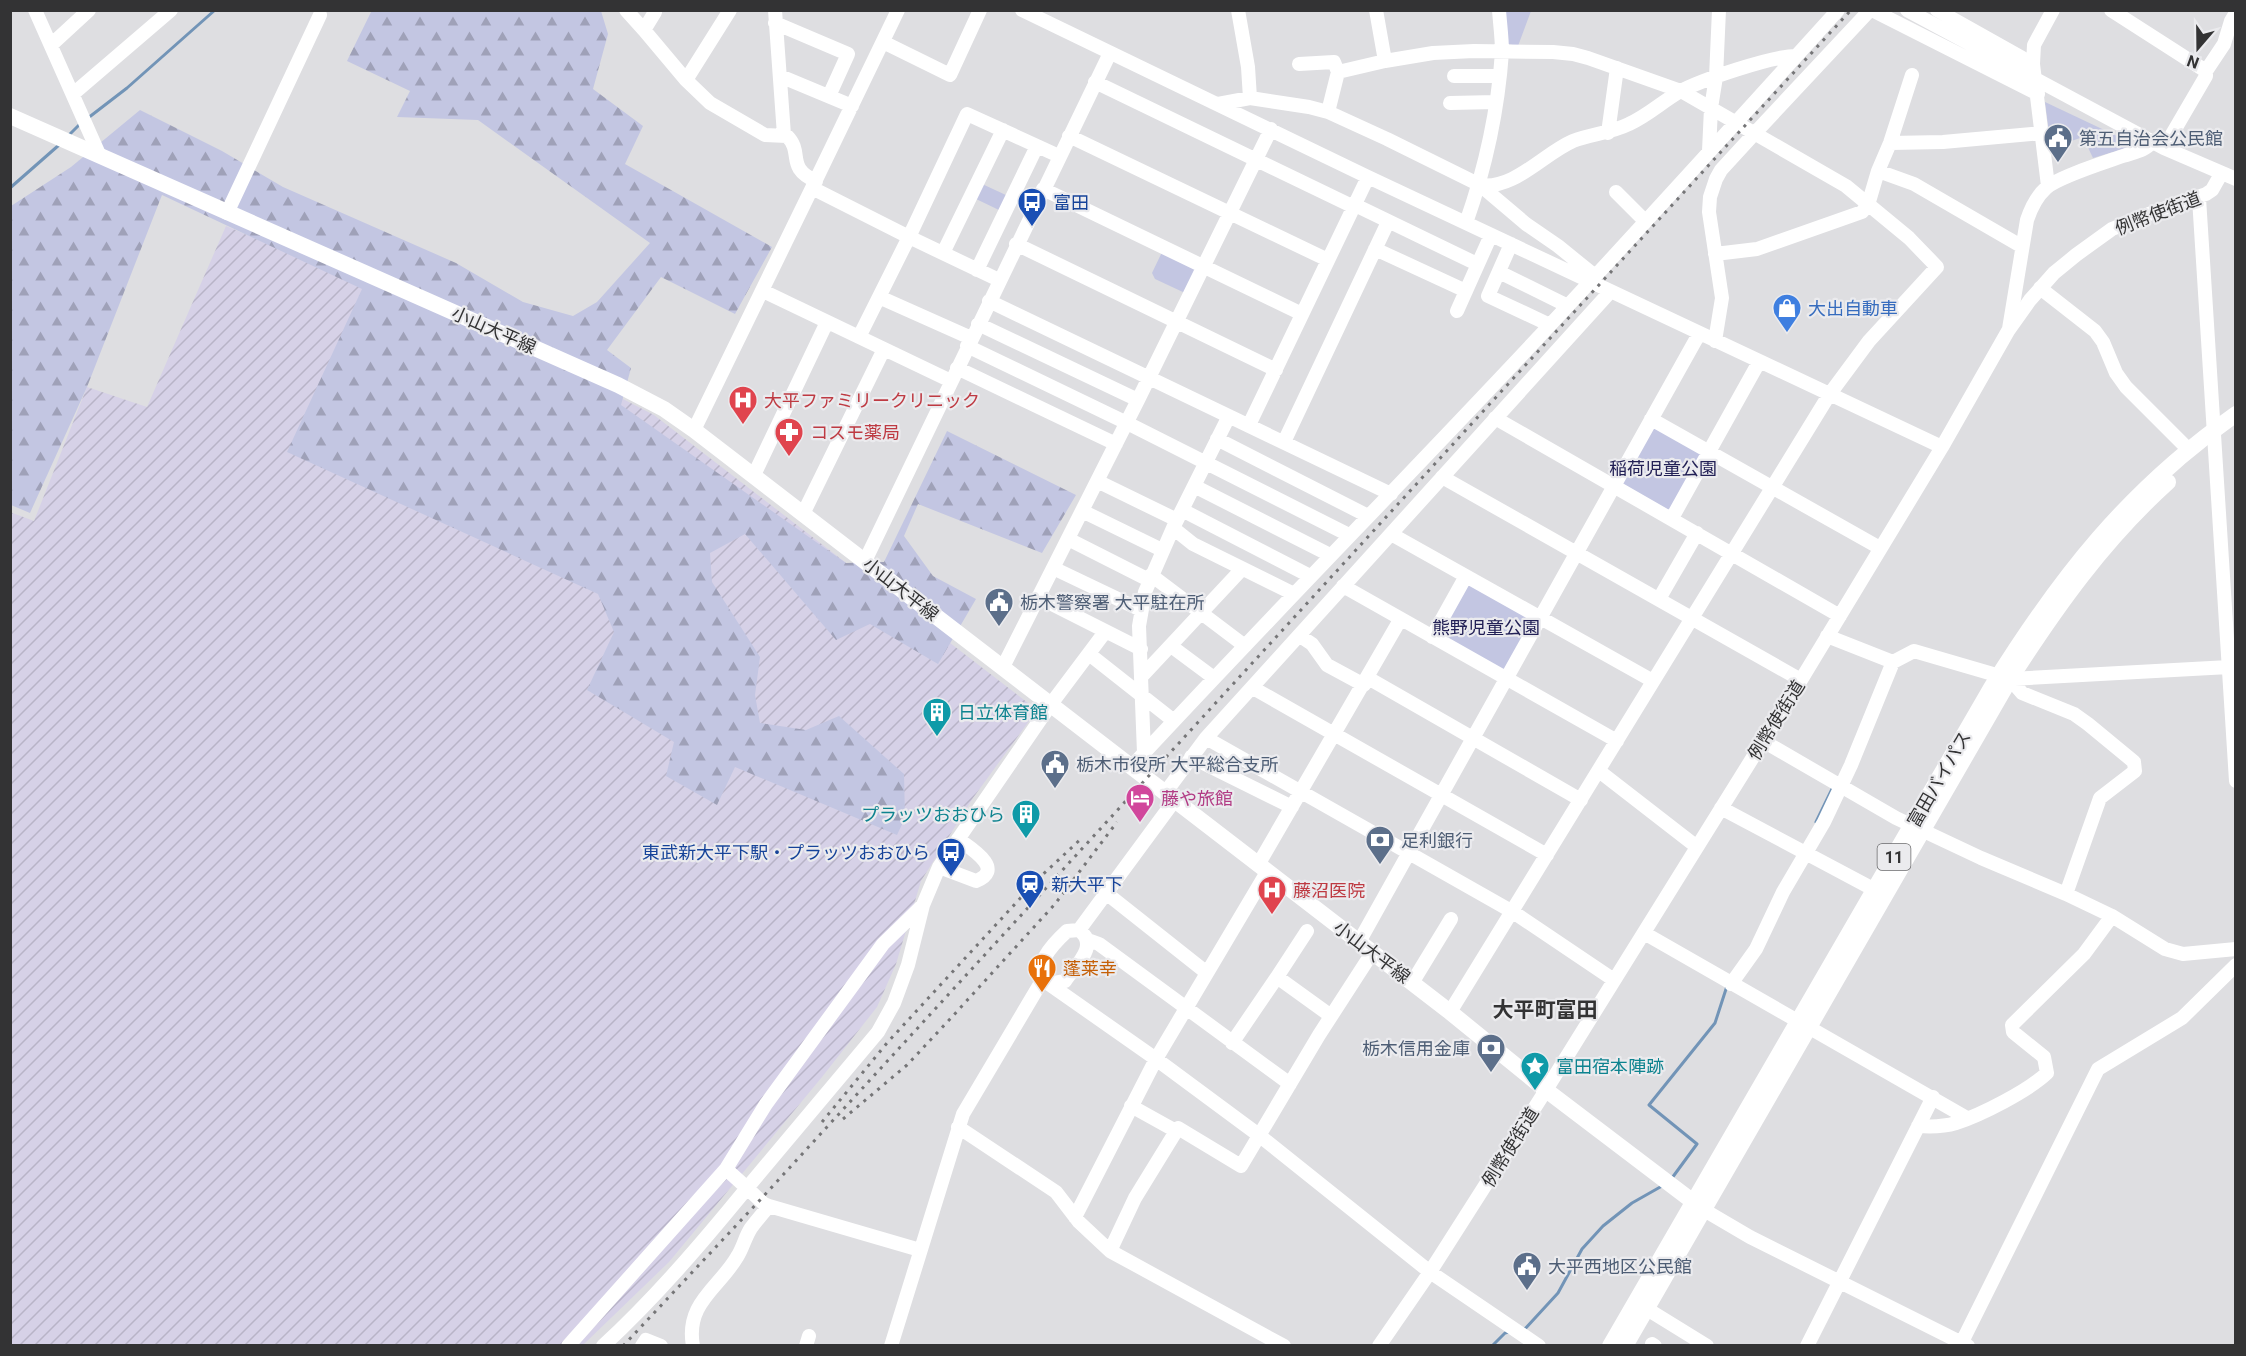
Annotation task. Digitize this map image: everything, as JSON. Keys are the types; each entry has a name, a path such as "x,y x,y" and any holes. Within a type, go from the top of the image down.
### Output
{"main road":[{"name":"小山大平線","path":"10,116 618,385 664,409 754,475 1698,1206"},
{"name":"富田バイパス","path":"2004,678 2071,589 2117,533 2235,414"},
{"name":"富田バイパス","path":"1610,1346 1698,1206 1918,828 2040,612 2082,556 2144,489 2188,449 2235,426"},
{"name":"富田バイパス","path":"1804,1024 1875,890 1918,828"},
{"name":"富田バイパス","path":"1625,1346 1647,1309 1698,1206"}],"street":[{"path":"35,10 99,154"},
{"path":"51,45 89,10"},
{"path":"626,10 686,80 710,103 765,135 784,135 792,142 796,165 814,185 909,237 999,280"},
{"path":"686,80 730,10"},
{"path":"694,429 898,10"},
{"path":"883,42 950,75 980,10"},
{"path":"1022,10 1368,177 1491,235 1592,279"},
{"path":"1238,10 1248,67 1250,98"},
{"path":"1376,10 1385,61"},
{"path":"1466,223 1480,185 1496,102 1502,50 1498,10"},
{"path":"1709,151 1719,10"},
{"path":"1131,767 1568,306 1838,10"},
{"path":"1715,341 1722,298 1709,212 1713,187 1722,170 1754,134 1871,10 2038,94"},
{"path":"1907,10 2034,71"},
{"path":"1937,10 2158,145 2235,179"},
{"path":"2111,10 2206,71"},
{"path":"644,30 655,11"},
{"path":"2048,186 2034,71 2034,45 2049,12"},
{"path":"73,94 164,13"},
{"path":"2008,331 2021,246 2031,207 2048,186 2108,161 2158,145 2206,76 2206,71 2224,44 2235,13"},
{"path":"227,213 320,15"},
{"path":"775,16 784,135"},
{"path":"775,16 848,54 829,96"},
{"path":"1338,72 1433,53 1502,50 1573,54 1617,68 1681,91 1846,186 1909,238 1937,267 1869,341 1829,395 1450,1012"},
{"path":"865,561 1110,52"},
{"path":"1480,185 1487,186 1518,176 1573,141 1608,133 1632,123 1681,91 1716,77 1784,56 1796,56"},
{"path":"1299,64 1334,62 1338,72 1328,112"},
{"path":"1608,133 1617,68"},
{"path":"1715,254 1757,249 1862,212 1868,205 1912,75"},
{"path":"780,76 852,106"},
{"path":"1454,76 1499,76"},
{"path":"1095,82 1477,264"},
{"path":"1218,104 1250,98 1309,107 1328,112 1387,139 1480,185 1526,224 1558,246 1592,279 1610,292 1942,447"},
{"path":"1450,104 1496,102"},
{"path":"859,337 968,114 1059,156"},
{"path":"1003,667 1127,423 1271,129"},
{"path":"943,253 1003,130"},
{"path":"1890,143 1922,144 1932,141 2042,133"},
{"path":"1069,136 1328,260"},
{"path":"977,270 1037,146"},
{"path":"1878,171 1914,184 2021,246"},
{"name":"例幣使街道","path":"1379,1346 1430,1272 1546,1090 1801,680 1942,447 2008,331 2040,288 2076,255 2112,230 2154,212 2199,198 2212,190 2221,174"},
{"path":"1249,425 1368,177"},
{"path":"1043,189 1302,314"},
{"path":"1616,192 1646,221"},
{"path":"2199,198 2235,781"},
{"path":"1284,442 1388,222"},
{"path":"1457,311 1491,235"},
{"path":"1016,244 1276,369"},
{"path":"1511,244 1488,296 1550,325"},
{"path":"1375,249 1466,291"},
{"path":"1499,272 1568,306"},
{"path":"2040,288 2095,331 2103,342 2116,373 2126,387 2188,449"},
{"path":"763,291 884,349 954,374 1116,444"},
{"path":"1066,995 1065,981 1087,950 1084,935 1106,893 1169,797 1191,757 1610,292"},
{"path":"879,297 1349,535"},
{"path":"989,302 1391,494"},
{"path":"754,475 828,322"},
{"path":"978,324 1138,400"},
{"path":"1110,1251 1135,1198 1178,1128 1241,1166 1331,1017 1409,853 1699,334"},
{"path":"803,514 884,349"},
{"path":"1672,518 1759,362"},
{"path":"1144,753 1141,610 1150,577 1162,550 1229,416"},
{"path":"1495,418 1840,616"},
{"path":"1651,418 1880,548"},
{"path":"1217,439 1368,516"},
{"path":"1442,477 1801,680"},
{"path":"1097,481 1177,519 1310,576"},
{"path":"1194,486 1330,555"},
{"path":"1082,511 1162,550"},
{"path":"1177,519 1193,544 1294,594"},
{"path":"1659,599 1697,533"},
{"path":"1390,534 1653,681"},
{"path":"1068,539 1150,577 1203,613 1245,646"},
{"path":"1053,568 1141,610"},
{"path":"1142,676 1242,569"},
{"path":"1432,637 1466,576"},
{"path":"1343,586 1617,741"},
{"path":"1038,597 1141,650"},
{"path":"1075,1217 1156,1059 1207,973 1263,869 1300,791 1366,682 1400,620"},
{"path":"603,1346 634,1317 698,1248 878,1032 894,1003 908,965 923,905 939,867 1051,704 1105,632"},
{"path":"1300,636 1312,644 1327,665 1366,682 1474,738 1581,800"},
{"path":"1827,636 1893,662"},
{"path":"1171,646 1214,678"},
{"path":"1731,984 1755,949 1805,853 1824,822 1851,765 1893,662 1914,651 2004,678 2229,667"},
{"path":"1089,654 1174,721"},
{"path":"2004,678 2022,693 2074,714 2134,762 2135,771 2100,798 2066,894"},
{"path":"1253,688 1547,855"},
{"path":"1206,738 1513,912 1614,980"},
{"path":"1763,741 1918,828 2112,916 2165,949 2183,954 2235,949"},
{"path":"1191,757 1292,807"},
{"path":"1599,771 1697,847"},
{"path":"1721,808 1875,890"},
{"path":"939,867 976,881 982,878 987,871 987,864 982,856 958,839"},
{"path":"1106,893 1207,973"},
{"path":"568,1346 726,1169 766,1104 883,944 923,905"},
{"path":"1918,1126 1934,1128 1956,1123 2038,1082 2047,1073 2044,1057 2013,1032 2012,1025 2084,954 2112,916"},
{"path":"1412,983 1451,919"},
{"path":"1290,1084 1084,935 1067,931 1041,963 1040,973 1046,982 1260,1136 1430,1272 1539,1346"},
{"path":"1232,1043 1307,931"},
{"path":"1644,933 1967,1118"},
{"path":"1698,1206 1750,1237 1963,1344 2098,1069 2182,1018 2235,965"},
{"path":"1277,977 1331,1017"},
{"path":"1046,982 1065,981"},
{"path":"891,1346 963,1113 1046,982"},
{"path":"1807,1346 1933,1097"},
{"path":"1131,1106 1176,1131"},
{"path":"958,1127 1056,1192 1075,1217 1110,1251 1284,1346"},
{"path":"726,1169 764,1204 920,1250"},
{"path":"693,1346 692,1325 695,1313 711,1287 737,1258 751,1228 770,1206"},
{"path":"1647,1309 1707,1346"},
{"path":"642,1346 646,1340 661,1346"}],"shaded area":[{"path":"226,226 590,382 654,415 1037,710 973,798 921,881 896,964 877,1007 669,1262 583,1345 11,1345 10,512 34,521 87,387 147,407"}],"green space":[{"path":"372,10 601,11 608,34 593,89 643,126 625,164 772,247 735,314 661,277 607,350 631,368 621,405 846,563 884,562 947,431 1076,495 1042,553 918,504 904,536 933,576 976,599 938,664 870,624 836,640 745,534 710,553 712,582 760,657 755,695 760,723 806,730 839,716 904,774 905,818 897,835 735,767 717,805 666,776 674,742 587,690 614,632 598,594 287,452 362,289 162,195 87,387 30,513 11,505 11,206 71,167 140,110 222,151 283,187 456,263 523,302 573,316 597,302 650,243 478,120 397,117 410,91 347,61"},
{"path":"1501,11 1531,11 1518,46 1503,43"},
{"path":"2045,102 2136,145 2093,158 2083,137 2051,148"},
{"path":"980,183 1008,196 1001,211 974,198"},
{"path":"1163,250 1196,266 1185,293 1155,279 1152,273"},
{"name":"稲荷児童公園","path":"1654,425 1705,454 1672,512 1621,483"},
{"name":"熊野児童公園","path":"1467,582 1534,619 1508,668 1503,671 1437,635"}],"waterway":[{"path":"88,118 127,88 215,10"},
{"path":"68,136 80,124"},
{"path":"10,188 59,145"},
{"path":"1816,822 1833,787"},
{"path":"1672,1178 1697,1144 1649,1105 1715,1023 1727,986"},
{"path":"1524,1330 1558,1293 1582,1249 1603,1226 1632,1203 1662,1186"},
{"path":"1492,1346 1509,1332"}],"railway":[{"path":"623,1346 760,1200 1851,10"},
{"path":"843,1119 907,1065 951,1018 1055,904 1117,822"},
{"path":"822,1122 887,1043 1038,879 1083,837"}],"place":[{"name":"第五自治会公民館","path":"2058,164"},
{"name":"富田","path":"1032,228"},
{"name":"大出自動車","path":"1787,334"},
{"name":"大平ファミリークリニック","path":"743,426"},
{"name":"コスモ薬局","path":"789,458"},
{"name":"栃木警察署 大平駐在所","path":"999,628"},
{"name":"日立体育館","path":"937,738"},
{"name":"栃木市役所 大平総合支所","path":"1055,790"},
{"name":"藤や旅館","path":"1140,824"},
{"name":"プラッツおおひら","path":"1026,840"},
{"name":"足利銀行","path":"1380,866"},
{"name":"東武新大平下駅・プラッツおおひら","path":"951,878"},
{"name":"新大平下","path":"1030,910"},
{"name":"藤沼医院","path":"1272,916"},
{"name":"蓬莱幸","path":"1042,994"},
{"name":"栃木信用金庫","path":"1491,1074"},
{"name":"富田宿本陣跡","path":"1535,1092"},
{"name":"大平西地区公民館","path":"1527,1292"}],"district":[{"name":"大平町富田","path":"1545,1010"}]}
